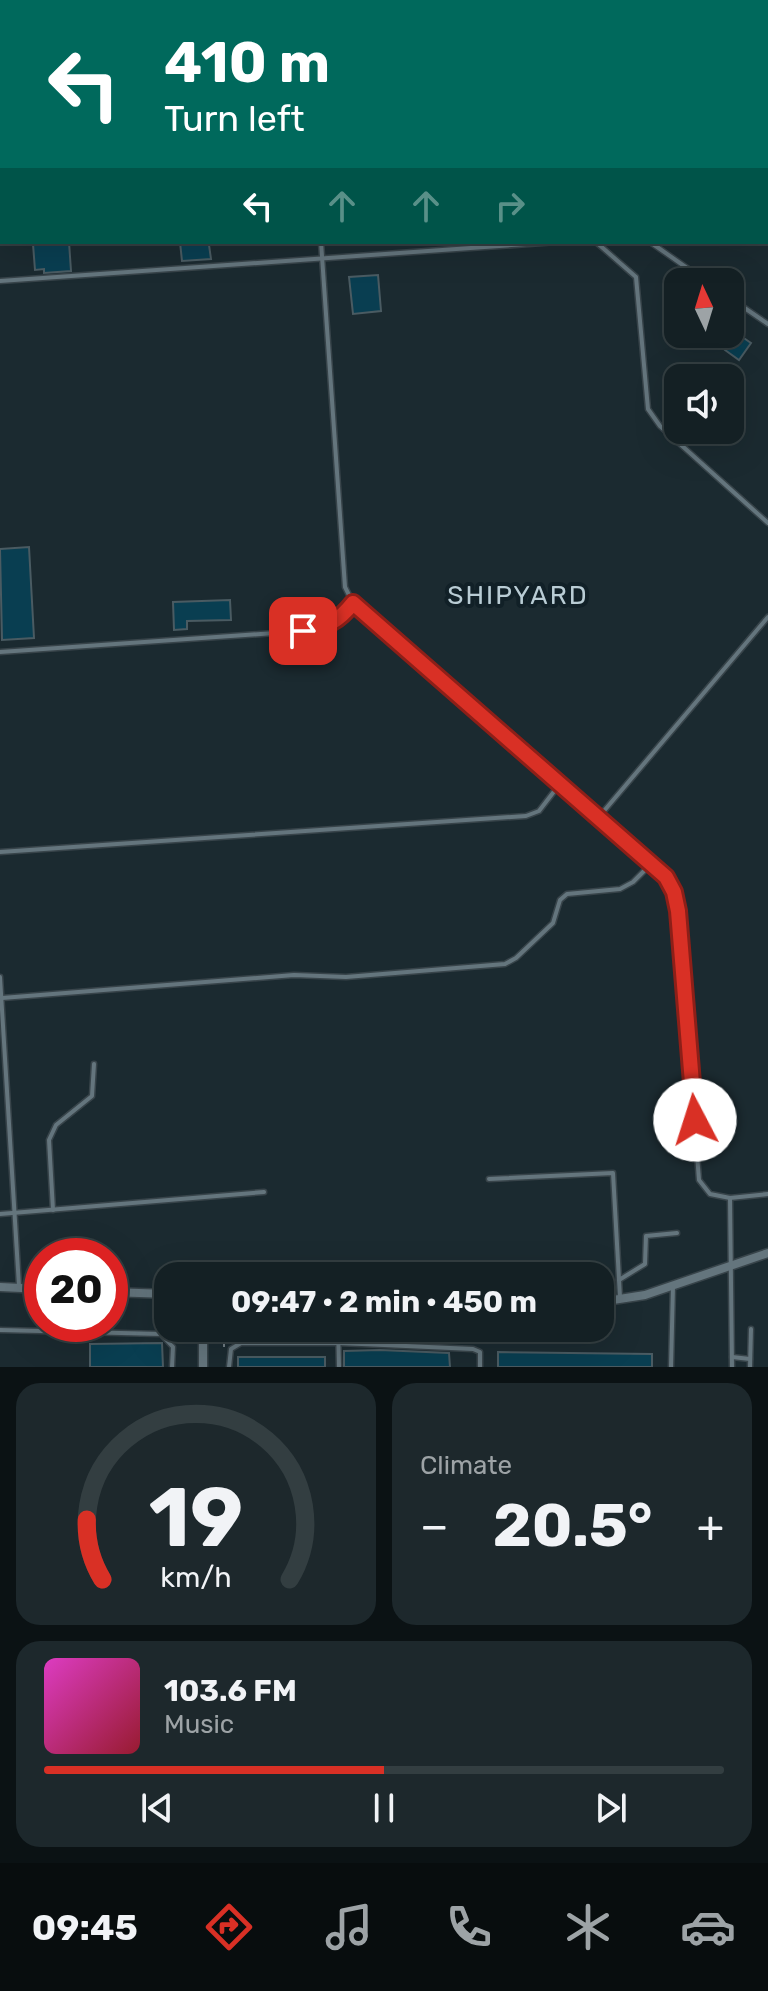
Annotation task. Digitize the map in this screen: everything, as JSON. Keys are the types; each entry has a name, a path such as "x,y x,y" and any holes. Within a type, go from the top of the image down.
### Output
{"street":[{"path":"614,1300 673,1286 768,1253"},
{"path":"0,1287 24,1288"},
{"path":"128,1293 154,1294"},
{"path":"203,1342 203,1367"}],"lane":[{"path":"321,244 345,587 353,603 666,877 674,892 678,911 699,1180 710,1194 730,1198 768,1194"},
{"path":"0,281 529,244"},
{"path":"598,244 636,277 648,409 660,426 768,523"},
{"path":"653,244 687,268"},
{"path":"744,308 768,324"},
{"path":"0,652 303,631 324,628 342,616 353,603"},
{"path":"598,818 768,617"},
{"path":"0,852 526,816 539,811 560,784"},
{"path":"2,998 279,976 346,977 505,964 516,958 553,923 560,900 567,894 620,889 633,882 651,864"},
{"path":"0,977 20,1288"},
{"path":"53,1210 49,1140 56,1125 92,1096 94,1064"},
{"path":"489,1179 613,1173 620,1299"},
{"path":"0,1214 264,1192"},
{"path":"730,1198 732,1367"},
{"path":"619,1280 645,1264 646,1236 677,1233"},
{"path":"671,1367 673,1286"},
{"path":"750,1367 751,1329"},
{"path":"0,1330 161,1334 173,1347 172,1367"},
{"path":"229,1367 231,1349 241,1343 339,1343 473,1349 480,1352 480,1367"},
{"path":"339,1343 339,1367"},
{"path":"732,1357 750,1359"}],"building":[{"path":"33,244 69,244 71,271 44,273 44,269 35,270"},
{"path":"180,244 209,245 211,259 182,261"},
{"path":"378,275 381,311 353,314 349,277"},
{"path":"744,338 751,343 739,360 725,350 744,348"},
{"path":"29,547 34,638 2,640 0,549"},
{"path":"230,600 231,620 187,621 187,629 174,630 173,602"},
{"path":"162,1343 163,1367 90,1367 90,1344"},
{"path":"344,1351 449,1353 450,1367 344,1367"},
{"path":"498,1352 652,1354 652,1367 498,1367"},
{"path":"238,1357 325,1357 325,1367 238,1367"}],"district":[{"name":"SHIPYARD","path":"518,595"}],"route":[{"path":"303,631 324,628 342,616 353,603 666,877 674,892 678,911 695,1120"}]}
